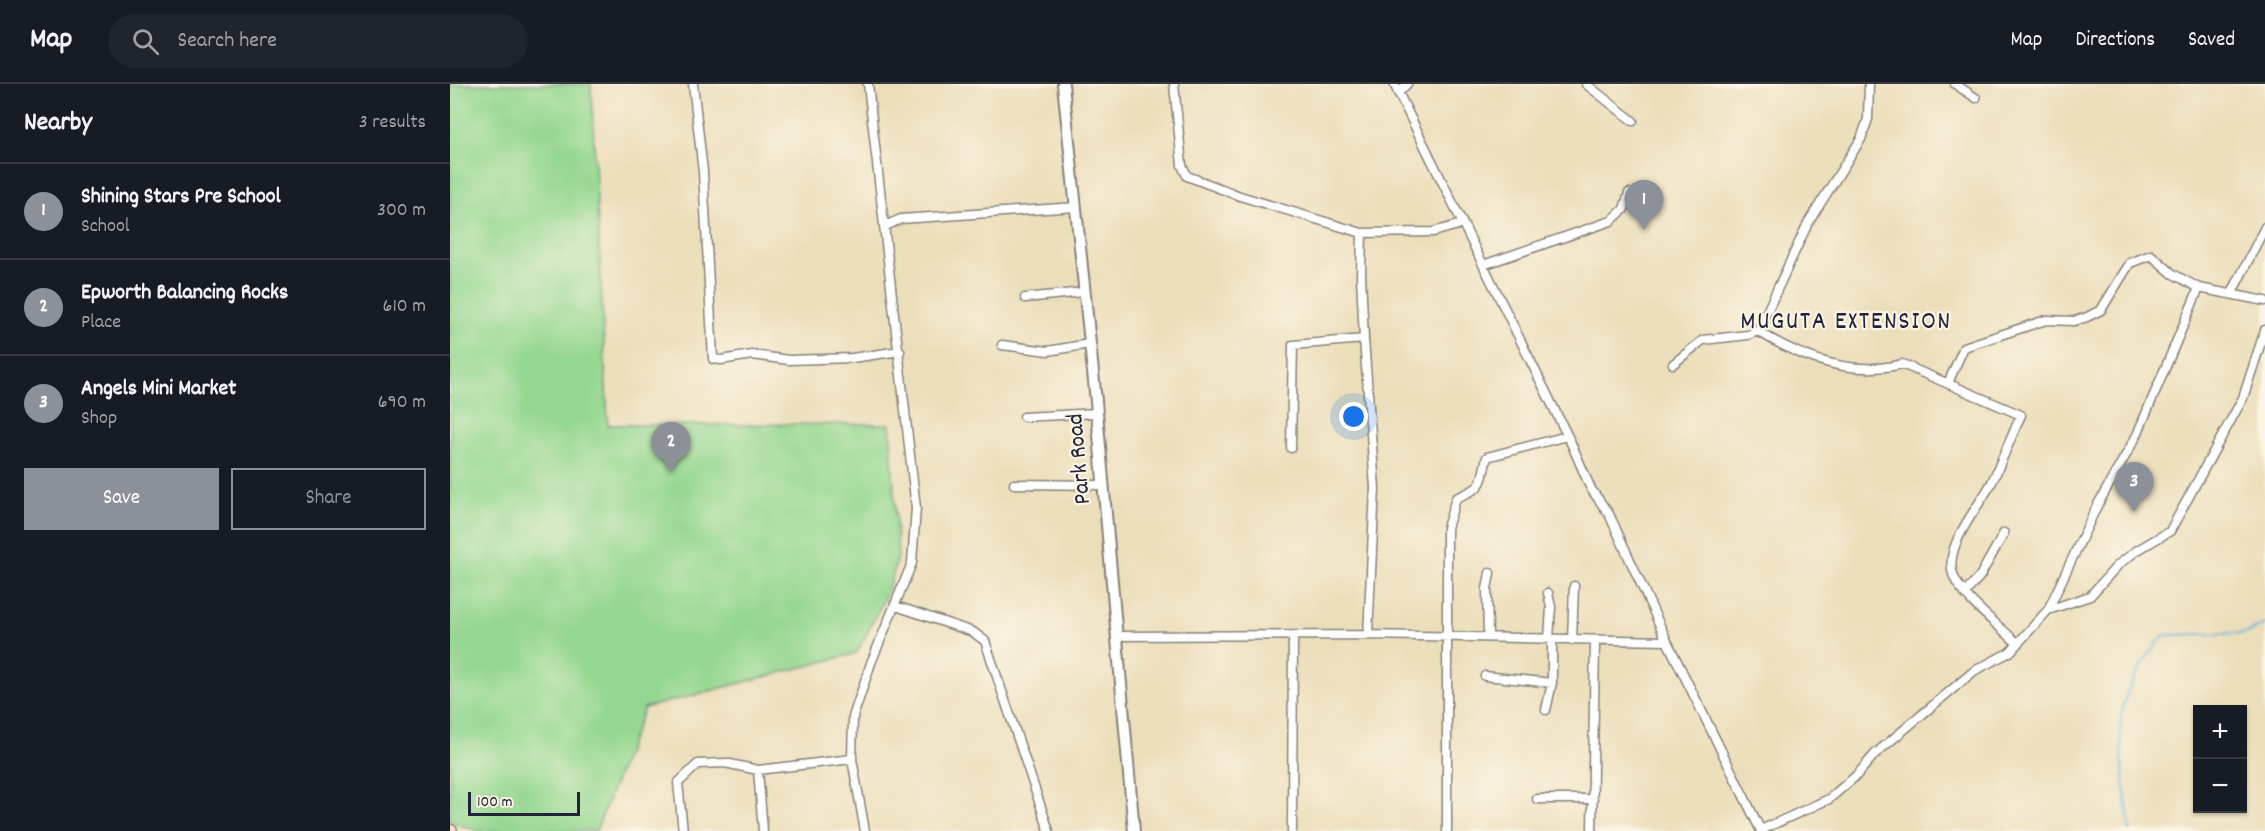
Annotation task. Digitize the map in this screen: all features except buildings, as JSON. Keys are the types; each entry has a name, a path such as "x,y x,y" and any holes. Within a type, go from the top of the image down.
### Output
{"street":[{"path":"693,84 703,172 710,353 713,359 752,356 789,360 852,358 900,351"},
{"path":"865,831 852,759 853,717 871,663 912,563 916,508 868,84"},
{"name":"Park Road","path":"1063,84 1097,413 1134,831"},
{"path":"1174,84 1182,165 1187,176 1240,196 1362,233 1433,232 1462,224"},
{"path":"1394,84 1591,489 1609,514 1667,642 1761,831 1829,799 1913,721 1974,671 2003,657 2048,609 2097,507 2137,435 2199,288"},
{"path":"1398,93 1407,84"},
{"path":"1586,84 1633,121"},
{"path":"1673,364 1703,340 1748,335 1758,331 1808,223 1861,139 1868,119 1869,84"},
{"path":"1956,84 1976,98"},
{"path":"1483,264 1611,221 1624,209 1629,193"},
{"path":"885,226 901,219 1076,207"},
{"path":"2232,293 2265,227"},
{"path":"1362,233 1360,276 1375,478 1368,635"},
{"path":"1948,383 1964,347 2046,320 2074,321 2101,310 2130,263 2151,255 2173,274 2199,288 2232,293 2265,302"},
{"path":"1024,298 1084,292"},
{"path":"2048,609 2075,602 2096,592 2118,566 2175,525 2242,398 2265,330"},
{"path":"1758,331 1821,362 1885,368 1902,364 2021,415 1990,485 1969,517 1954,554 1952,574 1965,593 2017,643"},
{"path":"1291,448 1293,345 1364,339"},
{"path":"1002,345 1048,351 1089,344"},
{"path":"1024,417 1097,413"},
{"path":"1447,831 1447,528 1456,498 1479,489 1484,481 1487,457 1567,436"},
{"path":"1014,484 1103,485"},
{"path":"1965,593 1980,576 2004,533"},
{"path":"1488,637 1487,589 1490,573"},
{"path":"1572,640 1574,586"},
{"path":"1546,710 1552,683 1551,607 1548,593"},
{"path":"896,606 973,632 985,641 1049,831"},
{"path":"1117,636 1368,635 1667,642"},
{"path":"1292,831 1293,636"},
{"path":"1592,831 1595,641"},
{"path":"1485,676 1552,683"},
{"path":"683,831 678,783 698,764 725,763 758,770 852,759"},
{"path":"758,770 763,831"},
{"path":"1537,799 1593,799"}],"green space":[{"path":"450,84 591,84 608,425 890,424 898,557 887,593 857,653 644,708 596,831 477,831 450,821"}],"waterway":[{"path":"2130,831 2123,768 2121,718 2130,686 2145,660 2164,635 2247,633 2265,624"}],"place":[{"name":"Shining Stars Pre School","path":"1644,230"},
{"name":"Epworth Balancing Rocks","path":"671,472"},
{"name":"Angels Mini Market","path":"2134,512"}],"district":[{"name":"MUGUTA EXTENSION","path":"1846,322"}]}
